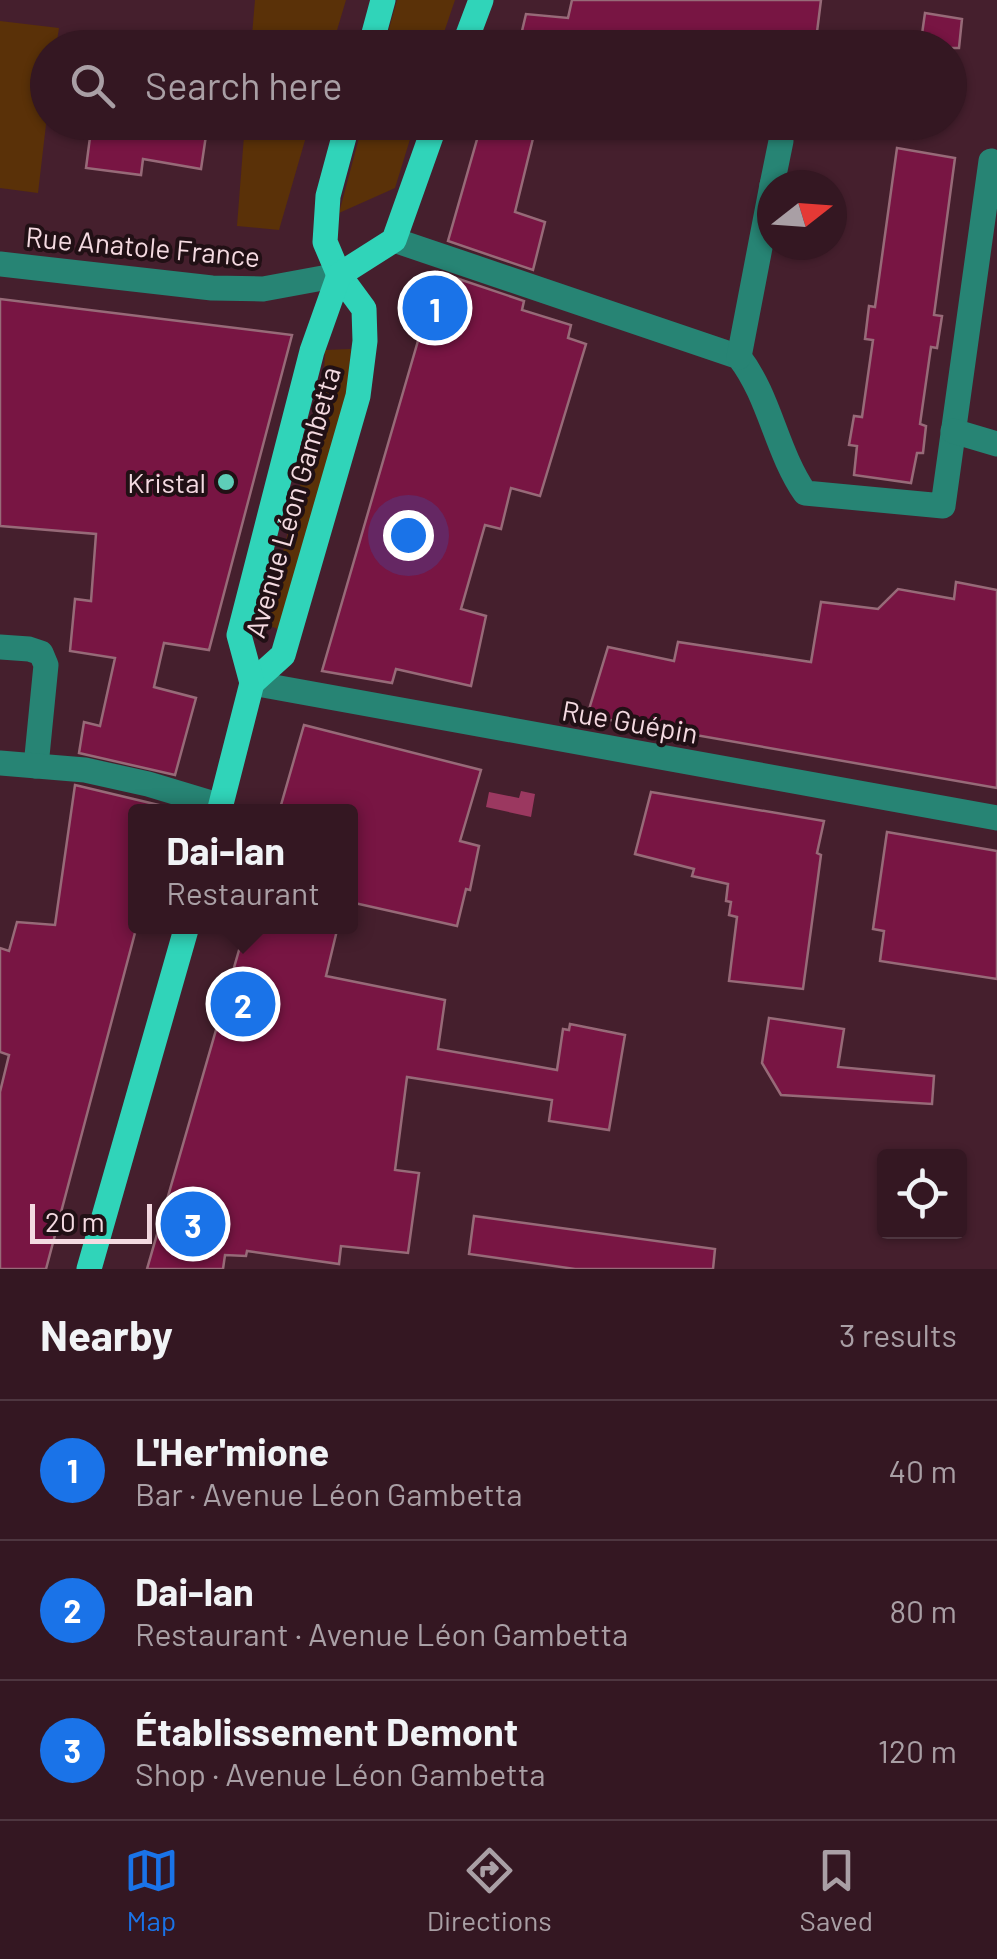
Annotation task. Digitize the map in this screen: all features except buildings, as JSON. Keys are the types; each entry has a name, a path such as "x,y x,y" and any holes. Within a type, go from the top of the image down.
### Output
{"main road":[{"path":"375,30 383,0"},
{"path":"470,30 481,0"},
{"name":"Avenue Léon Gambetta","path":"252,683 283,654 358,396 365,341 364,309 339,274 325,242 328,196 343,140"},
{"path":"339,274 394,240 430,140"},
{"name":"Avenue Léon Gambetta","path":"221,804 252,683 238,635 312,351 339,274"},
{"path":"89,1269 185,934"}],"street":[{"path":"775,170 781,140"},
{"path":"394,240 739,358 752,373 794,476 805,493 943,506 991,160"},
{"path":"739,358 758,260"},
{"name":"Rue Anatole France","path":"0,264 212,288 264,289 339,274"},
{"path":"954,431 997,444"},
{"path":"0,646 42,654 46,666 36,766"},
{"name":"Rue Guépin","path":"252,683 997,818"},
{"path":"0,763 85,770 204,804"}],"shaded area":[{"path":"255,0 346,0 337,30 252,30"},
{"path":"397,0 455,0 445,30 389,30"},
{"path":"0,21 59,28 30,30 30,140 44,140 38,193 0,188"},
{"path":"244,140 305,140 279,230 237,226"},
{"path":"358,140 410,140 395,188 339,213"},
{"path":"351,349 347,391 281,630 264,624 323,398 325,350"},
{"path":"521,791 535,794 531,817 486,807 489,792 519,798"}],"place":[{"name":"L'Her'mione","path":"435,308"},
{"name":"Kristal","path":"226,482"},
{"name":"Dai-lan","path":"243,1004"},
{"name":"Établissement Demont","path":"193,1224"}]}
